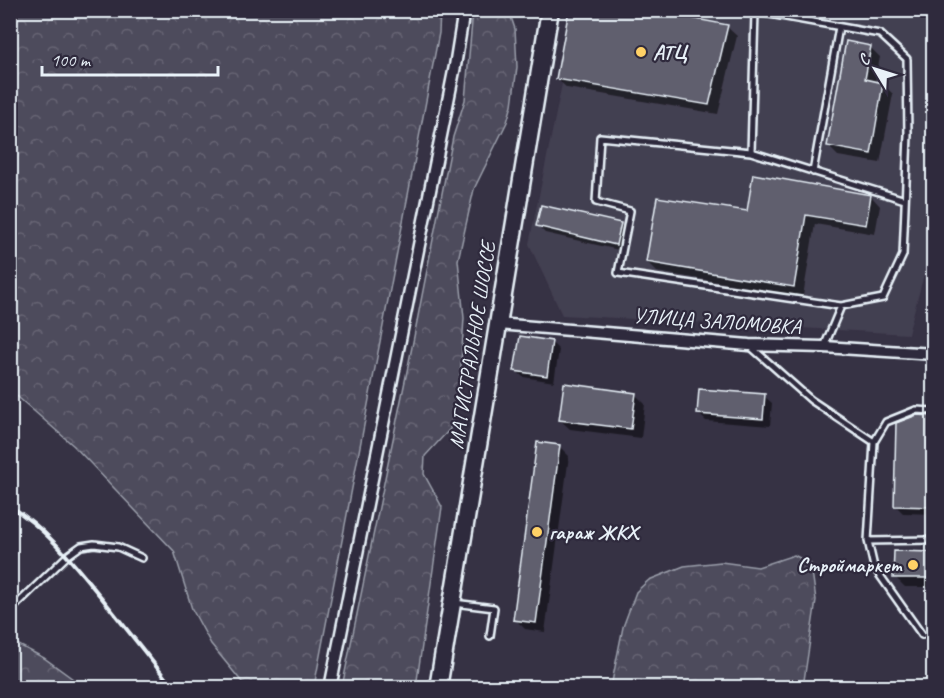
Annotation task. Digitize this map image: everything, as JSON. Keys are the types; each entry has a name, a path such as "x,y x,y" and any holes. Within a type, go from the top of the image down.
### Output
{"main road":[{"name":"МАГИСТРАЛЬНОЕ ШОССЕ","path":"438,687 550,10"}],"street":[{"path":"330,687 455,66 464,10"},
{"name":"УЛИЦА ЗАЛОМОВКА","path":"498,324 749,345 933,354"}],"lane":[{"path":"747,10 880,34 907,59 908,135 903,255 883,298 841,306 618,273 630,211 596,202 600,137 752,152 905,200"},
{"path":"752,152 755,12"},
{"path":"813,172 839,27"},
{"path":"824,347 841,306"},
{"path":"749,345 811,400 874,442"},
{"path":"922,635 874,567 868,541 874,442 886,422 916,410 933,411"},
{"path":"868,541 933,540"},
{"path":"10,611 67,556 81,546 94,544 118,547 142,558"},
{"path":"452,603 494,608 490,636"}],"shaded area":[{"path":"919,10 933,14 933,241 908,334 562,315 529,244 577,11"}],"green space":[{"path":"11,10 440,11 439,33 314,687 246,687 211,644 192,609 174,551 74,446 11,391"},
{"path":"473,11 509,11 515,29 517,67 512,105 507,122 474,189 458,260 464,318 459,393 450,429 425,456 424,474 442,507 416,687 342,687 453,137 465,100"},
{"path":"794,555 811,564 816,600 803,687 611,687 623,627 636,592 649,580 684,566 721,562 758,567"},
{"path":"11,641 44,658 84,687 11,687"}],"building":[{"name":"АТЦ","path":"569,10 649,10 728,25 709,105 556,79"},
{"path":"846,41 871,46 865,79 883,83 871,154 827,146"},
{"path":"753,174 871,195 866,225 806,215 794,287 646,262 657,197 747,211"},
{"path":"541,205 621,223 616,245 536,226"},
{"path":"520,336 552,341 547,376 514,371"},
{"path":"564,383 636,393 631,429 559,420"},
{"path":"699,389 765,394 763,419 697,414"},
{"path":"917,415 933,416 933,507 894,506 896,423"},
{"name":"гараж ЖКХ","path":"537,442 560,445 536,623 513,620"},
{"name":"Строймаркет","path":"894,551 933,552 933,578 893,578"}],"railway":[{"path":"10,506 36,525 70,560 173,688"}],"place":[{"name":"АТЦ","path":"641,52"},
{"name":"гараж ЖКХ","path":"537,532"},
{"name":"Строймаркет","path":"913,565"}]}
